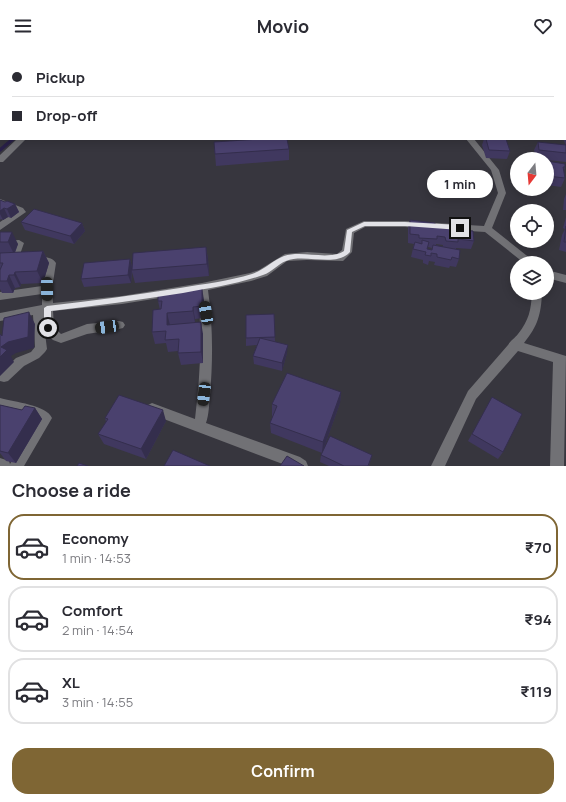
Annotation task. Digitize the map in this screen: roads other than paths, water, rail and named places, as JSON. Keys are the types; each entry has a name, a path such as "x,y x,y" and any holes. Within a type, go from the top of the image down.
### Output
{"street":[{"path":"0,160 21,140"},
{"path":"471,140 495,170 499,179 502,193 487,229"},
{"path":"0,202 20,210 21,212 0,227"},
{"path":"7,330 5,317 43,309 122,300 202,287 257,275 273,267 285,258 306,256 338,258 344,256 348,249 349,231 364,224 405,224 487,229 522,256"},
{"path":"0,244 19,243 12,261 14,263 50,262 43,309 41,348 35,355 20,362 4,377"},
{"path":"554,276 566,279"},
{"path":"201,419 207,370 208,334 202,287"},
{"path":"0,296 47,289"},
{"path":"438,466 472,395 514,345 522,338 531,324 536,312 537,300"},
{"path":"43,309 48,328 57,338 62,339 72,336 82,330 119,325"},
{"path":"514,345 563,359 557,466"},
{"path":"0,404 41,414 46,418 16,466"},
{"path":"143,405 295,462 301,466"},
{"path":"0,465 4,466"}],"waterway":[{"path":"0,150 12,140"}]}
